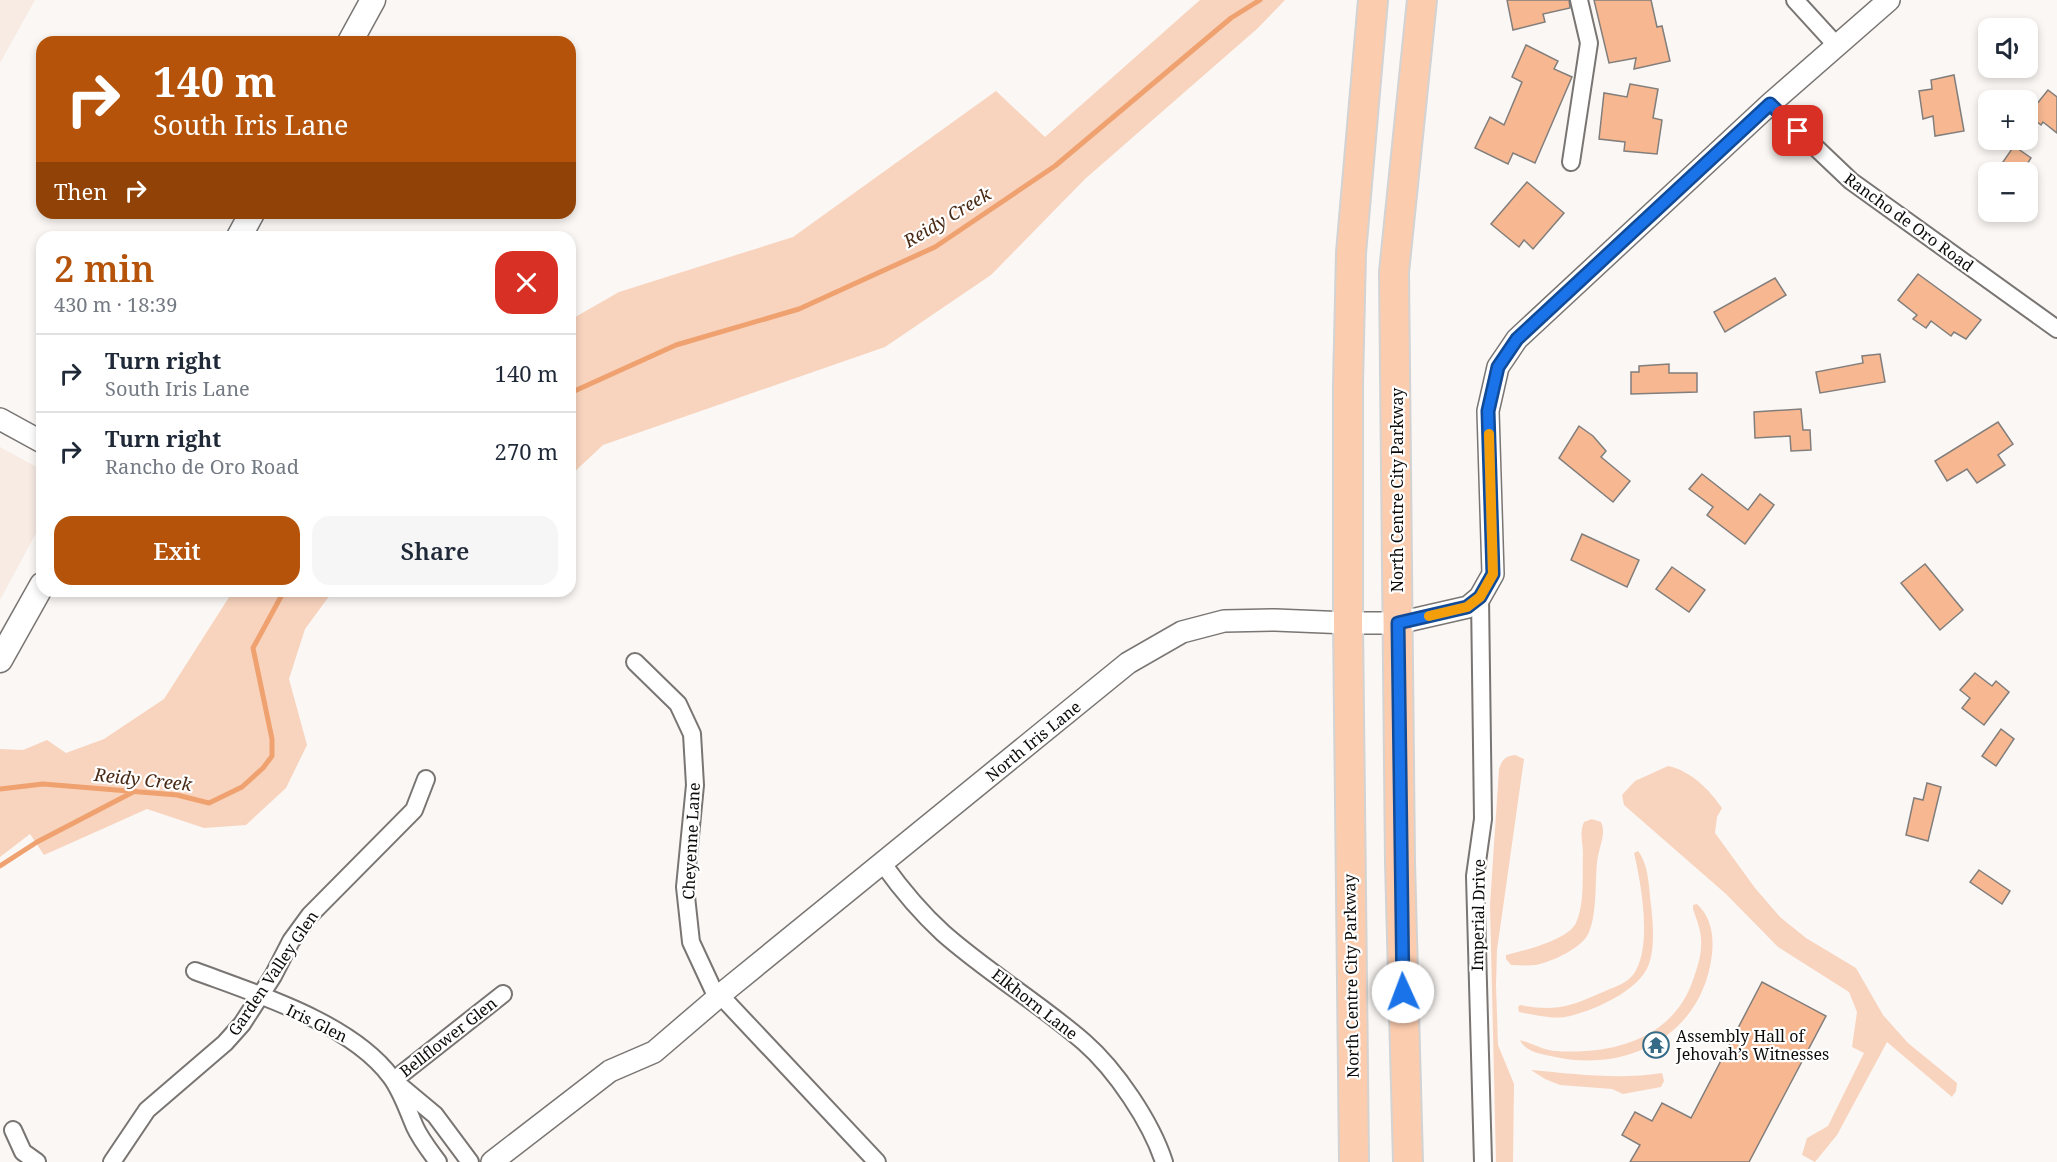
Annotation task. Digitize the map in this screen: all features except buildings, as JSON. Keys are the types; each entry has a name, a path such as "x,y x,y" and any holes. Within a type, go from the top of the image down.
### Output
{"highway":[{"name":"North Centre City Parkway","path":"1354,1162 1348,623 1351,253 1373,0"},
{"name":"North Centre City Parkway","path":"1408,1162 1400,862 1395,272 1422,0"}],"main road":[{"path":"353,36 374,0"},
{"path":"0,660 36,596"}],"street":[{"path":"1571,162 1589,43 1579,0"},
{"path":"1795,0 1837,46"},
{"path":"1480,597 1493,574 1488,411 1498,367 1517,339 1770,104 1889,0"},
{"name":"Rancho de Oro Road","path":"1770,104 1851,181 2057,329"},
{"path":"0,419 36,439"},
{"name":"North Iris Lane","path":"492,1162 610,1071 654,1052 718,997 1128,663 1182,632 1236,620 1398,623 1467,607 1480,597"},
{"name":"Imperial Drive","path":"1480,597 1483,819 1475,876 1484,1162"},
{"name":"Cheyenne Lane","path":"635,662 678,704 692,734 695,785 685,887 690,942 718,997 877,1162"},
{"name":"Garden Valley Glen","path":"112,1162 147,1110 225,1043 242,1024 309,915 414,810 426,779"},
{"name":"Elkhorn Lane","path":"883,864 910,901 944,933 1086,1043 1114,1076 1156,1137 1164,1162"},
{"name":"Iris Glen","path":"195,971 260,996 355,1041 382,1065 394,1080 435,1115 470,1162"},
{"name":"Bellflower Glen","path":"394,1080 503,994"},
{"name":"Iris Glen","path":"394,1080 417,1130 438,1162"},
{"path":"13,1130 23,1152 37,1162"}],"shaded area":[{"path":"0,0 35,0 0,63"},
{"path":"1200,0 1285,0 1258,28 1085,179 991,275 885,347 603,445 576,470 576,317 619,292 793,237 996,91 1045,137"},
{"path":"0,447 36,467 36,533 0,600"},
{"path":"229,597 329,597 305,629 289,679 307,745 286,788 246,825 204,828 147,809 44,855 30,834 0,857 0,749 23,750 47,740 66,753 104,739 164,699"},
{"path":"1515,755 1524,759 1497,950 1496,985 1498,1045 1514,1084 1513,1162 1496,1162 1490,905 1499,769 1504,759"},
{"path":"1668,766 1692,776 1711,794 1722,808 1717,817 1715,833 1755,888 1780,917 1806,938 1856,968 1883,1015 1908,1043 1957,1083 1952,1097 1887,1042 1837,1135 1815,1162 1802,1155 1807,1138 1828,1126 1864,1053 1852,1047 1857,1012 1849,992 1778,947 1726,894 1624,805 1622,795 1635,781"},
{"path":"1592,819 1601,822 1603,837 1597,863 1592,924 1586,938 1574,949 1549,961 1535,965 1511,965 1506,955 1555,940 1576,923 1581,907 1582,830 1584,822"},
{"path":"1638,851 1648,877 1653,927 1651,957 1644,974 1636,983 1613,999 1576,1014 1554,1017 1519,1012 1520,1005 1550,1008 1576,1003 1618,986 1629,979 1637,968 1642,954 1644,937 1640,882 1634,853"},
{"path":"1697,904 1706,915 1710,927 1712,954 1706,982 1694,1006 1678,1026 1658,1042 1635,1053 1609,1059 1583,1060 1555,1057 1526,1048 1520,1040 1555,1051 1576,1052 1618,1046 1638,1039 1671,1017 1684,1000 1700,955 1700,932 1693,909 1693,905"},
{"path":"1531,1070 1613,1076 1662,1073 1664,1081 1661,1087 1623,1094 1612,1089 1560,1085"}],"waterway":[{"name":"Reidy Creek","path":"576,390 676,345 799,309 935,247 1055,166 1231,18 1260,0"},
{"name":"Reidy Creek","path":"0,789 43,784 177,795 209,803 242,787 263,768 272,756 272,739 253,648 281,597"},
{"path":"0,866 37,842 135,791"}],"slow traffic":[{"path":"1429,616 1467,607 1480,597 1493,574 1489,434"}],"place":[{"name":"Assembly Hall of Jehovah’s Witnesses","path":"1656,1045"}],"route":[{"path":"1403,992 1398,623 1467,607 1480,597 1493,574 1488,411 1498,367 1517,339 1770,104 1798,131"}]}
